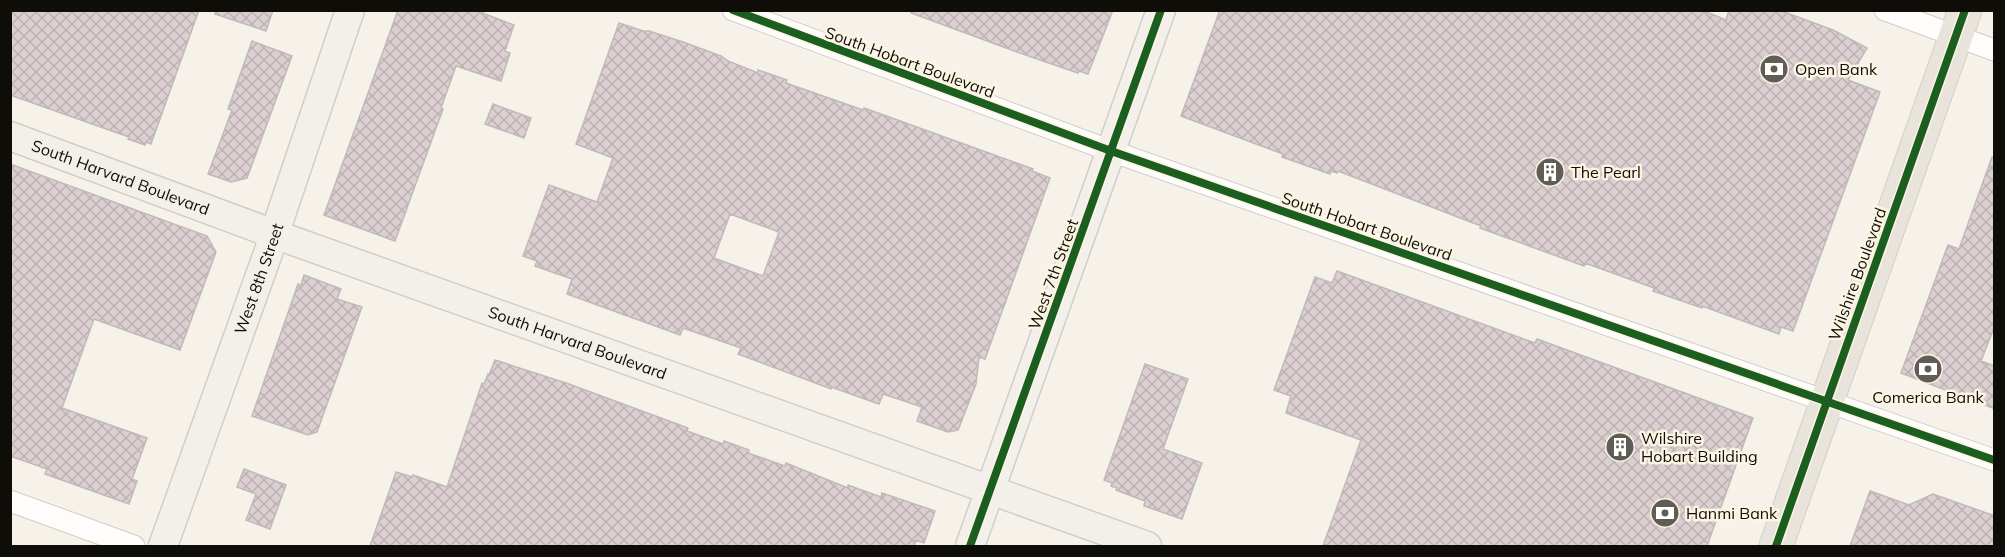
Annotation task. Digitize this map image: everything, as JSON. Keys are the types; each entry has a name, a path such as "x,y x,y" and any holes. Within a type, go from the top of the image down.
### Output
{"main road":[{"name":"Wilshire Boulevard","path":"1776,546 1961,23"}],"street":[{"name":"West 8th Street","path":"163,546 274,234 350,10"},
{"name":"South Hobart Boulevard","path":"733,10 1111,151 1995,460"},
{"name":"West 7th Street","path":"970,546 1161,10"},
{"path":"1885,10 1961,23 1995,50"},
{"name":"South Harvard Boulevard","path":"10,136 274,234 1147,546"},
{"path":"10,501 134,546"}],"building":[{"path":"10,10 199,10 151,144 146,142 145,145 128,139 129,137 10,95"},
{"path":"216,10 273,10 266,31 215,14"},
{"path":"398,10 475,10 514,25 505,51 510,53 501,81 456,66 441,108 443,109 395,241 324,215"},
{"path":"911,10 1113,10 1088,74 1079,71 1078,73 1017,52 911,13"},
{"name":"The Pearl","path":"1220,10 1702,10 1726,20 1729,10 1779,10 1833,30 1867,48 1848,80 1880,92 1793,331 1781,327 1779,334 1653,291 1654,288 1585,263 1584,266 1480,228 1481,226 1338,171 1337,173 1331,171 1330,174 1282,157 1283,154 1181,116"},
{"path":"619,23 683,42 758,73 758,70 787,80 786,83 892,118 1033,169 1032,171 1050,178 985,359 979,357 976,384 958,430 948,432 917,421 922,407 883,394 879,404 831,387 831,389 738,354 741,348 683,328 680,335 567,294 572,279 535,266 537,261 523,256 549,185 597,202 613,158 576,144","holes":["730,214 779,232 763,276 714,258"]},
{"path":"252,41 292,56 247,178 231,182 208,174 232,110 228,109"},
{"path":"493,104 531,118 524,138 485,124"},
{"path":"1992,157 1995,158 1995,325 1981,361 1995,366 1995,409 1901,373 1948,245 1959,249"},
{"path":"10,164 207,236 216,252 180,350 94,319 62,408 147,438 132,479 137,481 129,504 45,474 47,469 10,456"},
{"path":"1337,271 1535,343 1537,339 1753,418 1707,546 1323,546 1361,440 1286,413 1291,396 1274,390 1315,277 1332,283"},
{"path":"304,275 341,289 337,299 362,307 317,432 308,435 252,416 298,284 301,285"},
{"path":"495,360 569,384 688,428 687,431 723,444 724,441 749,450 748,453 785,466 786,463 848,488 848,485 881,497 882,493 935,511 924,543 916,540 914,546 370,546 396,472 412,477 413,475 447,487 482,383 484,384"},
{"path":"1145,364 1188,379 1163,449 1202,463 1182,519 1144,506 1145,501 1116,490 1117,488 1111,486 1112,483 1104,480"},
{"path":"244,469 286,485 270,529 246,520 256,494 237,487"},
{"path":"1870,491 1909,505 1933,494 1995,516 1995,546 1850,546"}],"cycle path":[{"path":"733,10 1111,151 1994,460"},
{"path":"970,546 1161,10"},
{"path":"1776,546 1965,10"}],"place":[{"name":"Open Bank","path":"1774,69"},
{"name":"The Pearl","path":"1550,172"},
{"name":"Comerica Bank","path":"1928,369"},
{"name":"Wilshire Hobart Building","path":"1620,447"},
{"name":"Hanmi Bank","path":"1665,513"}]}
